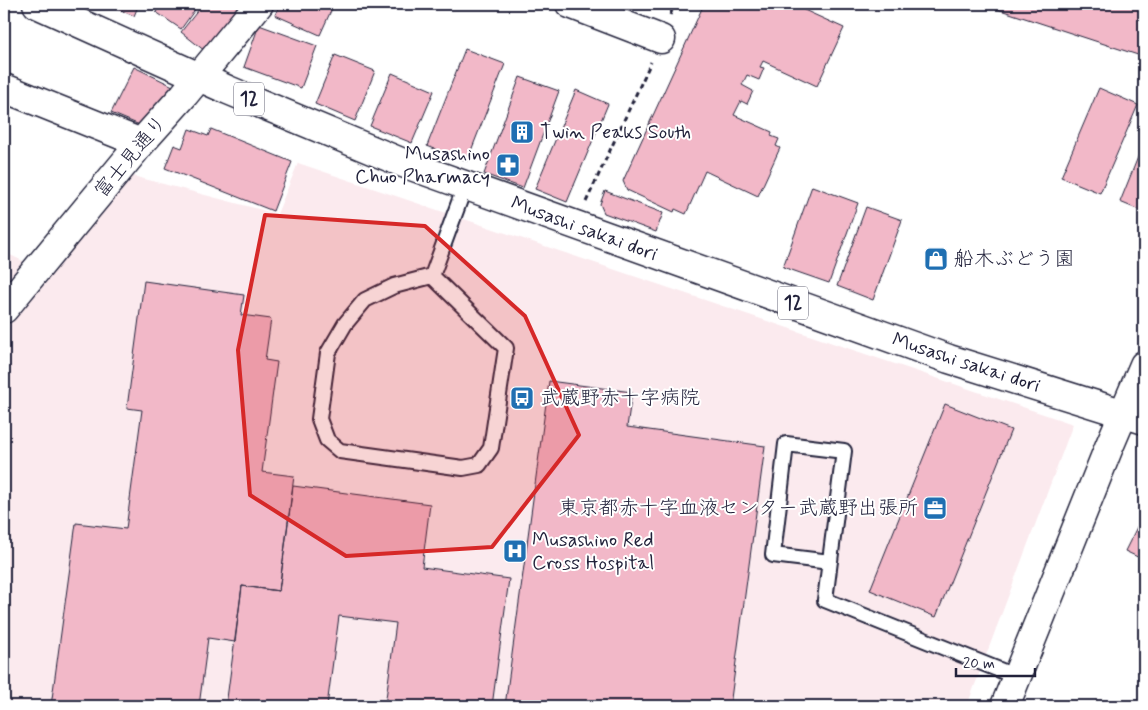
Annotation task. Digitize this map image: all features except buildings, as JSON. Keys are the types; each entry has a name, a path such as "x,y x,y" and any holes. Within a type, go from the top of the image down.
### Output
{"main road":[{"name":"Musashi sakai dori","path":"37,4 199,77 403,163 949,359 1134,417"},
{"name":"富士見通り","path":"4,309 259,4"},
{"path":"570,4 661,39"},
{"path":"4,88 141,143"},
{"path":"1005,706 1108,447 1134,417 1144,365"}],"lane":[{"path":"432,276 465,186"},
{"path":"432,276 506,348 491,448 479,465 463,468 340,451 327,440 319,419 328,353 345,324 365,300 394,286 432,276"},
{"path":"830,562 773,555 786,444 844,451 830,562 825,600 1017,677"}],"path":[{"path":"575,226 661,39 675,4"}],"highlighted area":[{"path":"265,215 425,226 525,316 579,435 492,547 346,556 250,495 238,350"}],"shaded area":[{"name":"Musashino Red Cross Hospital","path":"298,163 1073,424 967,706 4,706 4,331 133,176 277,214"},
{"path":"4,252 25,262 11,279 4,276"}],"place":[{"name":"Twin Peaks South","path":"522,132"},
{"name":"Musashino Chuo Pharmacy","path":"508,165"},
{"name":"船木ぶどう園","path":"936,259"},
{"name":"武蔵野赤十字病院","path":"522,398"},
{"name":"東京都赤十字血液センター武蔵野出張所","path":"935,508"},
{"name":"Musashino Red Cross Hospital","path":"515,551"}]}
